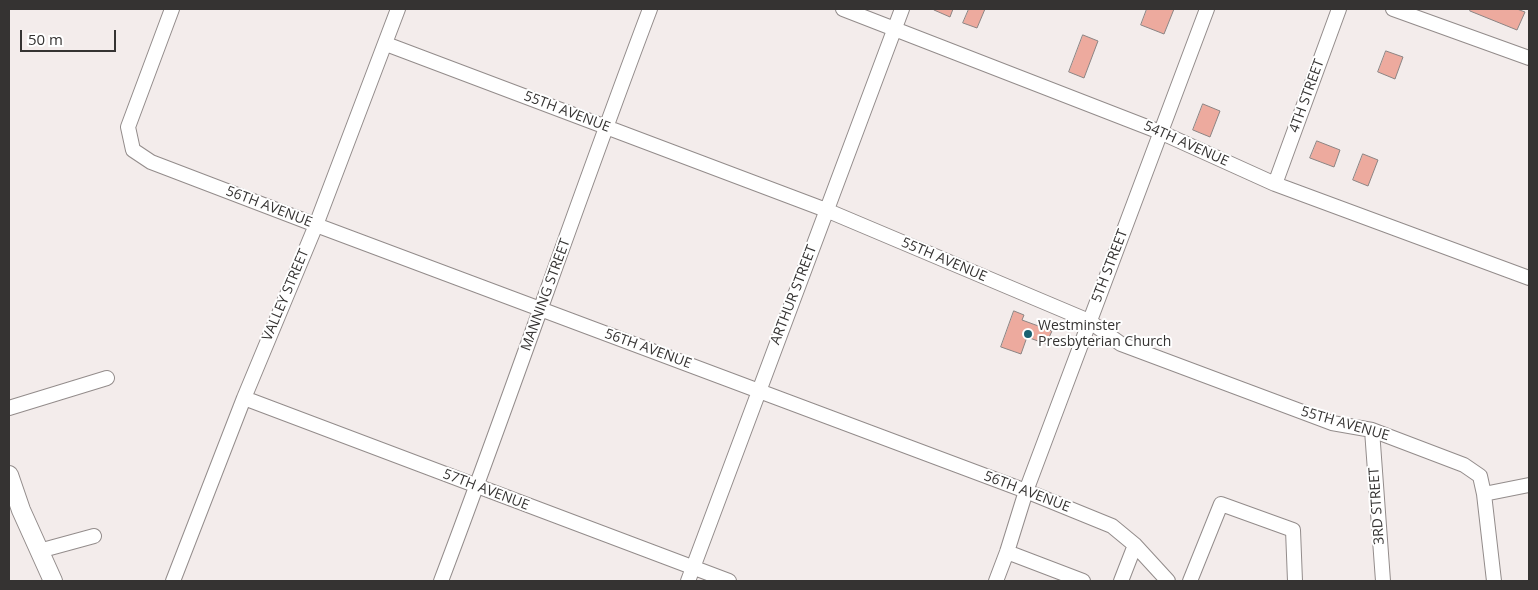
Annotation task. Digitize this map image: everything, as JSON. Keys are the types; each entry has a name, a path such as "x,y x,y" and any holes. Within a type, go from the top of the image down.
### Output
{"main road":[{"path":"9,475 15,512 39,551 53,581"}],"street":[{"name":"56TH AVENUE","path":"172,9 128,127 133,150 151,162 1026,491 1112,526 1135,545 1168,581"},
{"name":"VALLEY STREET","path":"173,581 244,398 316,225 398,9"},
{"name":"MANNING STREET","path":"441,581 650,9"},
{"name":"54TH AVENUE","path":"843,9 1160,132 1275,184 1529,278"},
{"name":"ARTHUR STREET","path":"688,581 902,9"},
{"name":"5TH STREET","path":"996,581 1008,552 1026,491 1207,9"},
{"name":"4TH STREET","path":"1275,184 1339,9"},
{"path":"1393,9 1529,58"},
{"name":"55TH AVENUE","path":"386,44 826,210 1090,321 1121,344 1332,423 1372,430 1464,465 1480,476 1484,494"},
{"path":"9,408 107,378"},
{"name":"57TH AVENUE","path":"244,398 729,581"},
{"name":"3RD STREET","path":"1372,430 1382,581"},
{"path":"1494,581 1484,494 1529,485"},
{"path":"1190,581 1221,504 1293,530 1295,581"},
{"path":"39,551 94,536"},
{"path":"1121,581 1135,545"},
{"path":"1008,552 1083,581"}],"building":[{"path":"934,9 953,9 950,17"},
{"path":"969,9 985,9 977,28 963,23"},
{"path":"1147,9 1174,9 1164,34 1141,25"},
{"path":"1471,9 1517,9 1525,12 1517,30 1470,11"},
{"path":"1083,35 1098,41 1084,78 1069,72"},
{"path":"1386,51 1403,57 1395,79 1378,72"},
{"path":"1203,104 1220,111 1210,137 1193,130"},
{"path":"1317,141 1340,150 1334,167 1310,158"},
{"path":"1363,154 1378,160 1368,186 1353,180"},
{"name":"Westminster Presbyterian Church","path":"1014,311 1024,315 1022,320 1052,331 1046,344 1027,337 1021,354 1001,347"}],"place":[{"name":"Westminster Presbyterian Church","path":"1028,334"}]}
